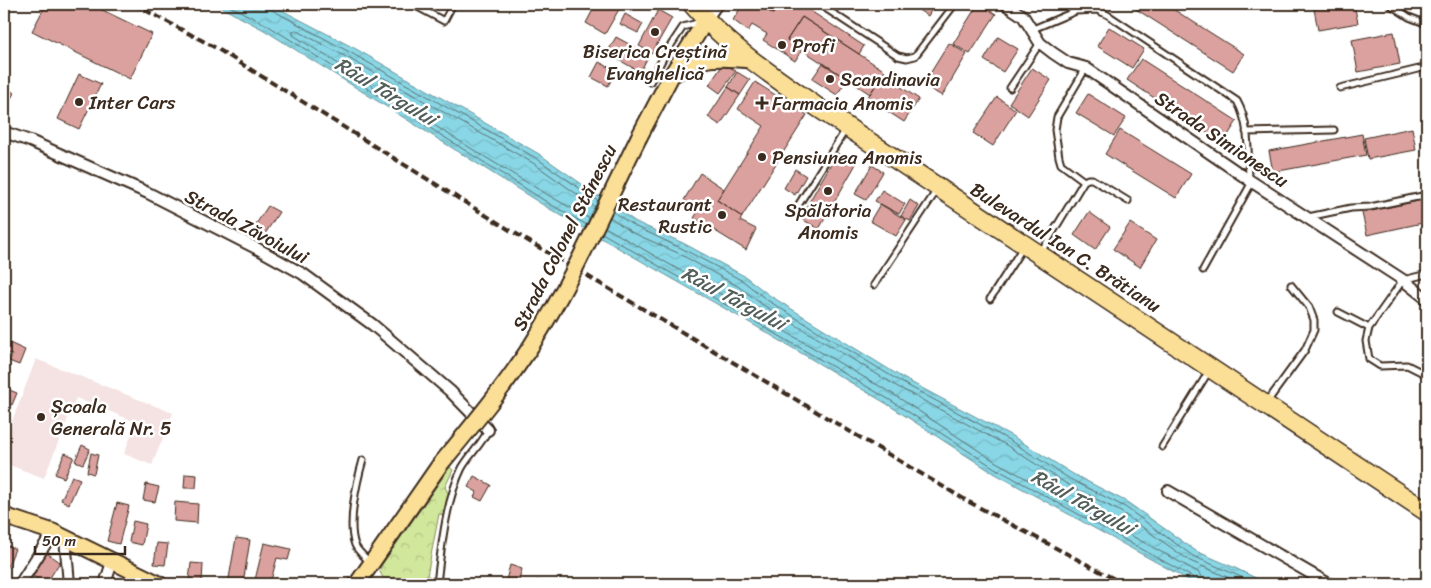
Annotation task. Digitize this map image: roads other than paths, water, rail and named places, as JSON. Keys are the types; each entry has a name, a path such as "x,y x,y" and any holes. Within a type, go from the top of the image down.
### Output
{"highway":[{"name":"Bulevardul Ion C. Brătianu","path":"692,4 706,20 751,60 847,127 1427,512"}],"main road":[{"name":"Strada Colonel Stănescu","path":"357,584 439,466 499,392 532,344 561,295 671,76 706,20"},
{"path":"671,76 686,66 703,59 724,57 751,60"},
{"path":"4,516 59,535 159,584"}],"street":[{"path":"706,20 717,4"},
{"name":"Strada Simionescu","path":"1005,4 1023,16 1033,29 1040,43 1068,63 1086,68 1251,181 1403,280 1427,299"},
{"name":"Strada Zăvoiului","path":"4,132 30,141 148,193 258,248 303,274 373,325 450,391 488,430"},
{"path":"1168,491 1329,584"},
{"path":"20,584 59,535"},
{"path":"59,535 69,584"},
{"path":"105,584 112,562"}],"lane":[{"path":"412,4 444,21 453,4"},
{"path":"819,4 898,56 907,58 915,56 955,4"},
{"path":"1389,4 1409,17 1427,24"},
{"path":"1033,29 1076,11 1097,10 1108,15 1237,101 1246,132 1251,181 1203,270"},
{"path":"650,82 666,51 683,28 706,20"},
{"path":"1010,88 1040,43"},
{"path":"1340,88 1427,67"},
{"path":"1084,181 1061,164 1055,130 1056,117 1086,68"},
{"path":"794,212 847,127"},
{"path":"1246,132 1334,130"},
{"path":"1040,255 1084,181 1092,179 1128,201"},
{"path":"874,285 938,188"},
{"path":"1308,217 1427,195"},
{"path":"990,299 1024,244"},
{"path":"1427,274 1403,280 1369,328 1366,341 1369,359 1380,366 1407,365 1427,375"},
{"path":"1266,404 1305,350 1314,330 1314,320 1310,307 1292,285"},
{"path":"1338,312 1369,328"},
{"path":"1162,447 1210,369"},
{"path":"437,584 441,550 453,492 463,467 488,430"},
{"path":"363,460 356,484 353,525 354,544 359,552 371,563"}],"water":[{"name":"Râul Târgului","path":"215,4 270,4 356,49 539,154 636,222 683,243 746,277 769,295 903,378 1012,436 1073,474 1127,502 1196,551 1268,584 1196,584 990,471 887,404 752,324 548,208 264,30"}],"railway":[{"path":"134,4 216,48 508,229 969,502 1124,584"}],"place":[{"name":"Biserica Creștină Evanghelică","path":"655,32"},
{"name":"Profi","path":"782,45"},
{"name":"Scandinavia","path":"830,79"},
{"name":"Inter Cars","path":"79,102"},
{"name":"Farmacia Anomis","path":"762,103"},
{"name":"Pensiunea Anomis","path":"762,157"},
{"name":"Spălătoria Anomis","path":"828,191"},
{"name":"Restaurant Rustic","path":"722,215"},
{"name":"Școala Generală Nr. 5","path":"41,417"}]}
